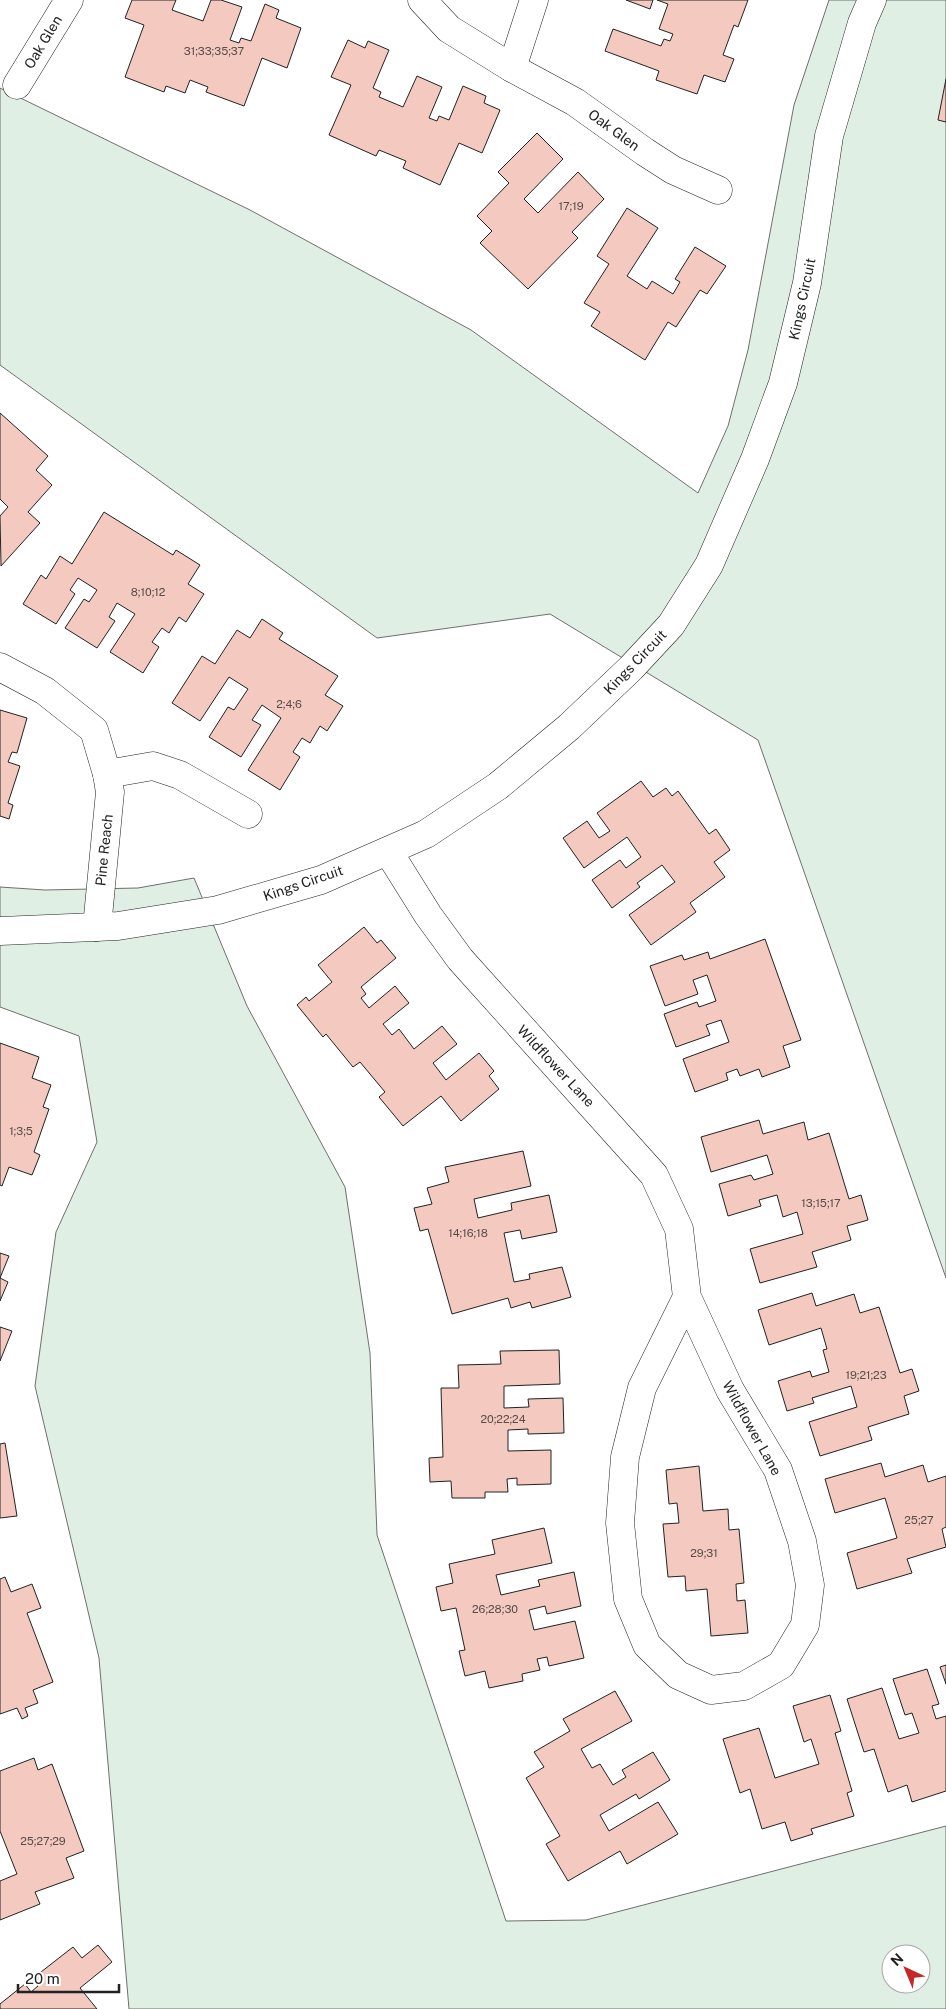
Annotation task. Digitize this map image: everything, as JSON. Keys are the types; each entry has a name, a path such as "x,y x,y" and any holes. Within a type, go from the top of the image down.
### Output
{"street":[{"name":"Oak Glen","path":"17,85 69,0"},
{"name":"Oak Glen","path":"422,0 449,29 512,68 575,102 673,170 718,190"},
{"path":"512,68 534,0"},
{"name":"Kings Circuit","path":"0,931 118,926 218,910 321,880 426,834 498,786 569,727 631,668 671,624 709,565 755,459 783,383 807,283 829,136 862,23 872,0"},
{"name":"Pine Reach","path":"0,667 45,691 94,730 107,774 110,792 97,927"},
{"path":"107,774 153,766 180,775 248,814"},
{"name":"Wildflower Lane","path":"388,851 428,915 460,959 654,1175 679,1229 687,1297 730,1390 778,1470 802,1541 810,1585 805,1625 781,1665 744,1686 711,1690 678,1675 647,1645 628,1599 620,1523 625,1457 642,1388 687,1297"}],"green space":[{"path":"829,0 946,0 946,1278 758,740 550,614 377,638 0,365 0,88 250,210 471,330 698,493 728,426 748,350 794,105"},
{"path":"194,878 247,1006 345,1187 370,1353 377,1535 506,1921 586,1920 946,1826 946,2009 129,2009 99,1658 35,1386 56,1232 97,1142 79,1036 0,1007 0,887 45,890 138,888"}],"building":[{"path":"132,0 176,0 172,10 203,21 211,0 221,0 242,7 230,40 239,43 241,38 251,41 265,4 279,10 276,18 301,28 287,68 262,58 244,106 206,92 208,87 190,80 185,93 166,86 164,92 125,77 144,25 125,18"},
{"path":"626,0 653,0 650,9"},
{"path":"657,0 748,0 738,27 734,25 723,55 734,59 725,82 704,75 697,94 656,80 659,71 605,51 613,29 661,46 664,39 670,41 673,34 659,29 668,4"},
{"path":"348,40 365,48 368,41 389,50 373,88 381,92 379,97 403,107 417,76 442,87 429,118 437,121 439,116 449,120 463,86 486,96 484,103 500,110 482,153 459,143 440,185 403,168 406,161 379,150 376,156 329,135 351,85 331,77"},
{"path":"946,79 946,122 938,120"},
{"path":"537,133 563,159 524,199 538,213 578,172 604,199 572,232 578,238 528,289 480,243 492,231 477,216 509,183 498,172"},
{"path":"627,208 658,228 627,276 647,289 652,281 673,294 680,282 675,279 695,247 726,266 707,294 700,290 676,327 668,322 645,360 591,326 600,312 584,303 609,264 597,256"},
{"path":"0,413 48,456 36,470 52,485 28,512 40,523 1,566 0,516 8,507 0,499"},
{"path":"104,512 173,555 176,550 200,565 188,584 204,594 186,622 179,617 169,633 162,628 152,642 159,647 143,673 110,652 135,614 117,603 109,617 115,621 97,648 65,628 84,599 89,602 97,590 78,578 70,590 75,594 56,624 23,604 41,575 46,579 60,556 72,564"},
{"path":"262,619 283,633 279,639 338,676 325,695 343,706 327,731 320,726 310,743 302,738 293,752 300,757 280,790 248,770 281,718 262,705 252,720 261,725 241,757 209,737 228,707 234,710 248,689 229,677 200,721 172,703 202,656 215,664 237,630 250,638"},
{"path":"0,710 27,718 17,753 12,752 8,762 20,766 8,803 13,805 9,819 0,816"},
{"path":"641,781 653,797 666,788 672,796 678,791 709,834 716,829 730,850 714,862 725,877 690,903 696,912 651,945 629,915 675,882 662,865 637,883 640,887 612,908 592,880 620,860 626,868 641,857 627,837 584,868 563,838 587,821 599,838 610,831 597,813"},
{"path":"364,927 377,943 381,940 396,958 361,987 366,994 361,998 369,1008 395,986 409,1003 383,1024 392,1035 399,1029 414,1049 442,1026 457,1044 433,1063 446,1080 479,1053 494,1071 489,1076 499,1089 461,1121 441,1096 403,1126 379,1097 385,1092 360,1062 353,1067 326,1034 323,1037 297,1005 306,997 309,1001 332,982 318,965"},
{"path":"765,939 801,1040 783,1046 790,1067 762,1077 759,1069 740,1076 737,1069 726,1073 728,1080 695,1092 683,1059 729,1042 721,1020 706,1025 710,1035 676,1047 664,1014 697,1002 699,1007 716,1001 707,975 693,980 698,994 665,1006 650,966 682,955 684,960 708,952 710,959"},
{"path":"0,1043 39,1057 32,1078 51,1085 43,1107 49,1109 34,1152 40,1155 32,1175 9,1167 2,1186 0,1185"},
{"path":"759,1120 763,1134 804,1122 808,1140 829,1133 849,1199 861,1195 868,1220 847,1226 851,1240 812,1252 817,1267 760,1283 750,1249 803,1234 797,1212 783,1217 777,1195 759,1200 761,1206 728,1216 719,1184 751,1175 754,1180 773,1174 767,1155 711,1172 701,1137"},
{"path":"523,1151 531,1186 474,1199 478,1218 512,1210 511,1203 549,1195 557,1232 522,1239 520,1230 504,1233 514,1282 530,1279 529,1274 562,1267 571,1297 532,1308 530,1302 511,1308 508,1298 452,1314 428,1229 420,1231 414,1208 432,1204 427,1188 449,1182 445,1167"},
{"path":"0,1253 9,1256 0,1278"},
{"path":"0,1278 8,1282 0,1301"},
{"path":"812,1293 816,1306 854,1294 860,1313 879,1307 900,1373 912,1369 919,1391 904,1396 909,1414 868,1427 872,1440 820,1456 809,1422 857,1407 851,1386 812,1398 814,1403 787,1411 778,1381 810,1371 812,1377 829,1372 823,1350 827,1349 821,1328 769,1345 758,1310"},
{"path":"0,1327 12,1331 0,1361"},
{"path":"559,1350 560,1384 504,1386 504,1408 529,1407 528,1399 563,1398 564,1433 528,1434 528,1429 508,1430 508,1451 551,1450 551,1484 517,1485 517,1478 507,1479 508,1492 485,1492 485,1498 452,1498 451,1481 430,1482 429,1458 443,1457 441,1388 459,1388 458,1365 501,1364 500,1351"},
{"path":"5,1443 17,1516 0,1518 0,1444"},
{"path":"881,1463 885,1477 923,1465 928,1482 946,1476 946,1527 942,1529 946,1547 907,1559 912,1573 857,1589 847,1553 897,1538 885,1498 835,1513 825,1479"},
{"path":"699,1466 703,1511 728,1509 729,1530 739,1529 744,1583 736,1584 737,1601 745,1600 748,1633 711,1636 707,1589 686,1591 685,1576 668,1577 663,1524 679,1523 677,1503 669,1504 666,1470"},
{"path":"544,1528 552,1563 496,1575 501,1595 540,1586 538,1580 574,1572 581,1606 547,1614 545,1606 529,1610 534,1630 575,1621 584,1658 549,1666 547,1657 537,1659 540,1670 522,1674 523,1681 489,1688 485,1671 465,1676 459,1651 465,1650 456,1608 441,1611 436,1587 453,1583 449,1564 495,1554 492,1540"},
{"path":"5,1577 11,1592 32,1584 41,1608 27,1613 53,1682 33,1690 38,1703 25,1708 28,1716 22,1719 17,1708 0,1714 0,1579"},
{"path":"946,1665 946,1684 940,1667"},
{"path":"927,1669 939,1704 932,1706 936,1719 946,1716 946,1791 912,1802 907,1785 888,1792 874,1749 864,1752 847,1699 882,1688 899,1739 919,1733 912,1713 905,1715 893,1679"},
{"path":"615,1691 632,1721 581,1749 592,1768 600,1764 613,1785 626,1777 622,1770 653,1752 670,1780 639,1799 636,1794 600,1815 609,1831 658,1802 678,1834 627,1864 620,1851 568,1881 546,1844 560,1836 526,1778 544,1767 534,1752 570,1731 563,1719"},
{"path":"830,1695 841,1731 835,1733 852,1791 847,1793 854,1816 811,1829 813,1834 791,1841 785,1822 762,1829 750,1789 740,1793 723,1739 759,1728 775,1778 819,1764 811,1739 804,1742 793,1706"},
{"path":"34,1758 38,1770 52,1764 84,1851 66,1858 74,1878 35,1892 40,1904 0,1920 0,1881 17,1874 0,1831 0,1771"},
{"path":"98,1945 112,1962 80,1988 97,2009 0,2009 0,2004 25,1984 31,1992 38,1986 32,1979 73,1947 82,1958"}]}
